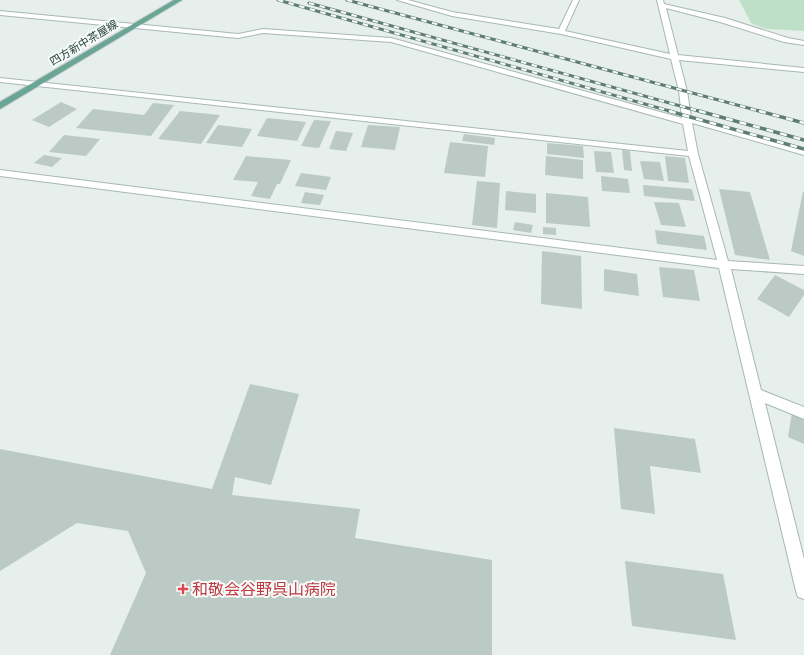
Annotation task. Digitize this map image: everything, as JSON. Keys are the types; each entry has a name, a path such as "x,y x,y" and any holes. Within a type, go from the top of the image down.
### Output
{"main road":[{"name":"四方新中茶屋線","path":"0,106 179,0"}],"street":[{"path":"400,0 452,14 561,32 674,57 804,70"},
{"path":"561,32 576,0"},
{"path":"804,43 787,40 661,3 682,86 693,154 724,265 804,591"},
{"path":"0,13 238,36 263,31 392,40 804,152"},
{"path":"0,80 693,154"},
{"path":"0,173 724,265 804,270"},
{"path":"756,394 804,413"}],"green space":[{"path":"739,0 804,0 804,31 766,29 751,23"}],"building":[{"path":"61,102 77,109 49,127 32,120"},
{"path":"153,103 174,105 151,136 76,128 93,109 144,115"},
{"path":"180,111 220,115 201,144 158,139"},
{"path":"267,118 306,122 297,141 257,136"},
{"path":"314,120 331,121 319,148 301,146"},
{"path":"218,125 252,129 242,147 206,143"},
{"path":"368,125 400,127 395,150 361,147"},
{"path":"336,131 353,133 346,151 329,149"},
{"path":"464,134 495,138 494,145 462,141"},
{"path":"64,135 100,139 86,156 49,152"},
{"path":"450,142 488,146 485,177 444,173"},
{"path":"547,143 583,146 584,158 547,154"},
{"path":"622,150 630,151 632,171 624,170"},
{"path":"594,151 611,152 614,173 596,172"},
{"path":"44,155 62,158 52,167 34,163"},
{"path":"246,156 291,160 280,184 277,184 270,199 251,196 258,182 233,180"},
{"path":"546,156 583,160 583,179 545,175"},
{"path":"665,156 685,158 689,183 668,181"},
{"path":"640,161 660,162 664,181 644,179"},
{"path":"301,173 331,177 326,190 295,186"},
{"path":"601,176 628,179 630,193 602,191"},
{"path":"477,181 500,183 497,228 472,225"},
{"path":"643,185 692,189 695,201 644,196"},
{"path":"719,189 750,192 770,260 735,255"},
{"path":"506,191 536,194 536,213 505,210"},
{"path":"803,191 804,192 804,256 791,251"},
{"path":"305,192 324,195 320,205 301,203"},
{"path":"546,193 588,197 590,227 546,223"},
{"path":"654,202 679,203 686,227 661,225"},
{"path":"515,222 533,225 531,233 513,230"},
{"path":"543,227 556,228 556,235 543,234"},
{"path":"655,230 704,236 707,250 657,244"},
{"path":"542,251 581,256 582,309 541,304"},
{"path":"659,267 694,270 700,301 663,297"},
{"path":"604,269 637,274 639,296 604,291"},
{"path":"775,275 804,290 804,295 789,317 757,299"},
{"path":"250,384 299,394 271,485 235,477 232,495 360,509 355,538 492,560 492,655 110,655 146,573 128,531 77,523 0,571 0,449 212,489"},
{"path":"792,412 804,417 804,444 788,437"},
{"path":"614,428 695,439 701,473 650,466 655,514 621,509"},
{"path":"625,561 723,574 736,640 632,626"}],"railway":[{"path":"278,0 673,112"},
{"path":"347,0 763,112"},
{"path":"309,3 702,112"},
{"path":"669,111 804,149"},
{"path":"699,111 804,140"},
{"path":"759,111 804,123"}],"place":[{"name":"和敬会谷野呉山病院","path":"183,589"}]}
